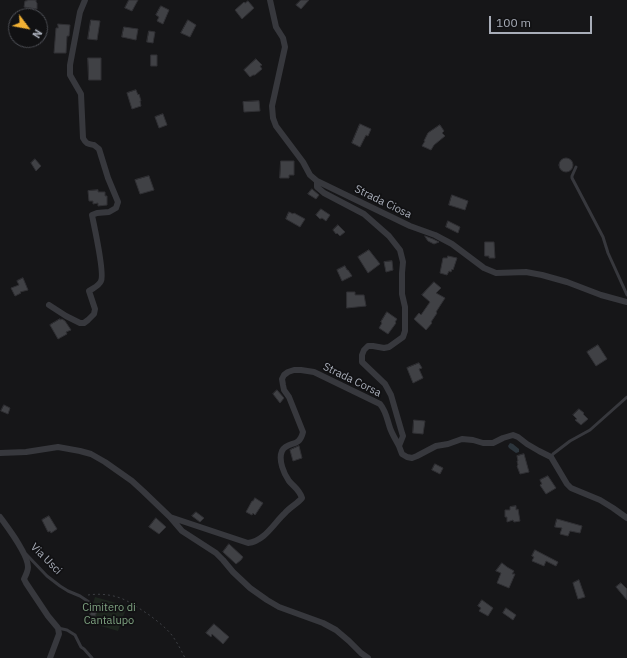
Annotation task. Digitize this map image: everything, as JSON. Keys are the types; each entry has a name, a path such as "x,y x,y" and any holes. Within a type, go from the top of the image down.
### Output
{"street":[{"path":"49,305 80,323 84,323 94,314 95,309 89,291 100,283 102,280 102,275 92,215 96,213 109,212 116,208 118,202 108,178 99,149 94,145 85,142 83,138 81,94 70,75 70,65 80,12 84,0"},
{"name":"Strada Ciosa","path":"270,0 276,27 283,38 285,47 272,106 273,118 276,126 303,162 310,175 317,181 410,226 435,235 452,244 484,268 496,273 526,272 542,275 567,282 601,296 627,302"},
{"name":"Strada Corsa","path":"317,181 317,187 324,193 364,214 389,236 400,250 403,262 402,294 405,307 405,331 403,337 389,347 384,348 368,346 362,355 362,362 386,384 403,436 398,446"},
{"name":"Strada Corsa","path":"170,517 248,543 253,542 263,536 284,513 302,498 300,492 289,481 284,472 281,461 281,454 284,448 299,441 304,432 289,397 284,390 282,379 288,372 294,370 314,372 380,404 386,413 391,430 402,454 407,457 412,458 436,446 462,439 483,443 493,443 503,438 513,436 518,437 527,444 551,457"},
{"name":"Strada Corsa","path":"0,453 26,452 58,447 91,454 132,481 170,517 182,531 216,553 250,588 279,607 323,623 336,630 360,653 368,658"},
{"path":"551,457 571,488 600,500 627,518"},
{"name":"Via Usci","path":"0,517 23,550"},
{"path":"23,550 28,566 24,579 48,616 58,628 59,634 50,658"}],"lane":[{"path":"576,167 572,176 573,180 602,236 627,296"},
{"path":"551,457 570,441 580,435 586,434 627,397"},
{"name":"Via Usci","path":"23,550 47,576 68,591 89,602"},
{"path":"58,628 67,630 75,635 81,647 92,658"}],"path":[{"path":"80,596 97,593 116,597 132,603 170,633 177,642 185,658"}],"green space":[{"name":"Cimitero di Cantalupo","path":"95,597 127,606 118,631 87,622"}],"shaded area":[{"path":"510,443 519,449 519,452 516,453 509,448 508,446"}],"building":[{"path":"36,0 37,8 24,7 25,1"},
{"path":"129,0 138,0 132,11 125,8"},
{"path":"301,0 309,0 301,9 296,5"},
{"path":"248,1 254,8 242,19 235,10 244,2 245,3"},
{"path":"161,6 169,10 163,24 157,21 159,17 156,15"},
{"path":"91,20 100,21 97,40 88,39"},
{"path":"188,20 196,25 190,37 181,33"},
{"path":"58,24 70,25 69,36 67,36 66,53 54,53 56,28 58,28"},
{"path":"124,27 138,29 136,40 122,37"},
{"path":"149,31 155,32 153,43 147,42"},
{"path":"151,55 157,55 157,66 151,66"},
{"path":"88,58 101,58 101,80 89,80"},
{"path":"256,59 262,65 260,66 262,69 250,77 244,70"},
{"path":"136,90 138,95 139,94 141,106 132,109 127,93"},
{"path":"259,101 260,111 244,112 243,102"},
{"path":"163,114 167,125 159,128 155,117"},
{"path":"360,124 371,129 360,147 352,143"},
{"path":"440,125 444,131 442,133 445,136 434,145 431,150 422,146 428,133"},
{"path":"566,158 571,160 573,165 571,170 566,172 561,170 559,165 561,160"},
{"path":"35,159 41,166 36,171 31,163"},
{"path":"281,161 294,161 294,175 289,175 289,178 280,178"},
{"path":"149,176 154,190 140,194 135,180"},
{"path":"312,189 319,195 316,199 308,194"},
{"path":"98,190 98,192 105,192 105,196 107,196 107,205 98,206 98,203 93,204 93,201 89,201 88,191"},
{"path":"452,195 468,201 465,210 449,205"},
{"path":"321,209 330,215 326,221 322,218 320,219 316,215"},
{"path":"289,212 305,219 300,227 286,219"},
{"path":"448,221 460,227 458,233 446,227"},
{"path":"338,225 345,232 340,236 333,230"},
{"path":"425,236 439,242 434,244 428,241"},
{"path":"485,242 494,242 495,258 485,256"},
{"path":"369,250 380,264 368,273 358,257"},
{"path":"448,256 457,258 453,270 452,269 451,272 449,271 447,275 440,273 443,258 447,258"},
{"path":"392,261 393,270 386,272 384,262"},
{"path":"345,266 352,276 342,281 337,270"},
{"path":"23,278 28,290 20,292 21,293 15,296 11,288 19,285 17,281"},
{"path":"434,282 441,288 436,293 445,298 436,312 437,313 431,322 432,323 426,330 414,319 419,313 421,315 430,302 422,295"},
{"path":"347,292 355,292 355,295 364,295 366,306 347,308"},
{"path":"387,312 397,319 395,322 396,323 388,334 379,328"},
{"path":"60,319 65,321 71,330 66,332 67,334 58,339 50,325"},
{"path":"598,345 607,359 596,366 587,352"},
{"path":"419,363 422,368 419,369 423,378 413,383 407,368"},
{"path":"277,390 284,398 280,403 273,394"},
{"path":"4,405 10,408 8,414 1,411"},
{"path":"579,409 588,419 581,425 575,420 577,419 573,415"},
{"path":"414,420 425,421 423,434 413,433"},
{"path":"299,446 302,458 293,461 290,450"},
{"path":"524,454 529,472 520,474 517,466 517,456"},
{"path":"435,464 443,468 440,474 432,470"},
{"path":"548,476 556,488 546,494 540,485 542,484 540,480"},
{"path":"255,498 263,503 255,515 253,513 252,515 246,512"},
{"path":"516,506 520,521 514,522 513,520 507,522 505,510 510,510 510,507"},
{"path":"196,512 204,518 200,522 192,516"},
{"path":"49,516 57,529 51,533 50,531 48,532 42,520"},
{"path":"156,518 166,527 159,534 149,527"},
{"path":"557,519 582,526 580,533 570,531 568,536 560,534 562,528 555,527"},
{"path":"229,544 243,557 236,564 223,552"},
{"path":"535,550 558,562 556,566 546,561 544,566 532,561 534,557 532,556"},
{"path":"502,563 514,571 512,574 515,574 509,588 497,583 501,573 496,571"},
{"path":"579,580 585,597 578,599 573,583"},
{"path":"621,583 627,589 627,600 616,587"},
{"path":"482,600 493,608 488,616 479,611 481,608 478,606"},
{"path":"93,605 99,607 95,616 90,615"},
{"path":"506,608 516,615 513,620 503,613"},
{"path":"214,624 229,637 223,644 212,634 211,637 206,633"}]}
